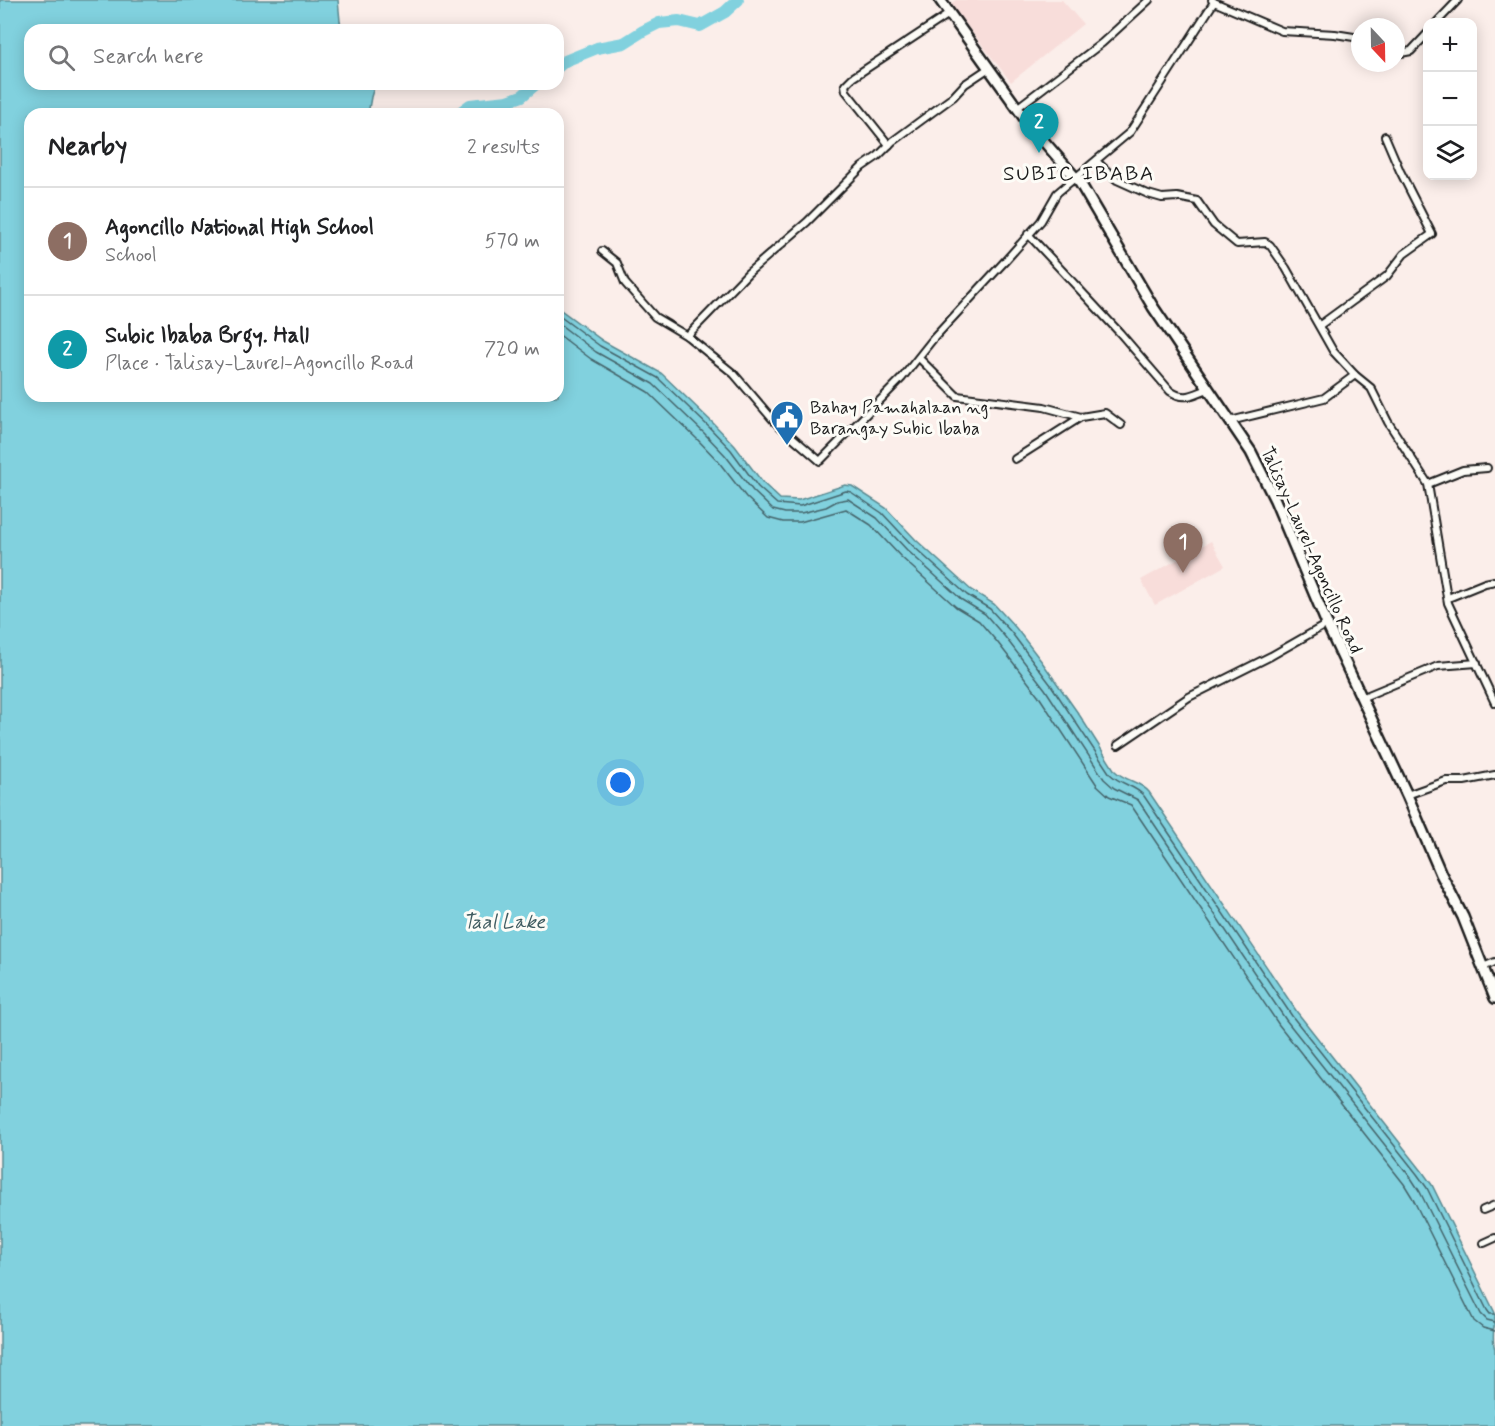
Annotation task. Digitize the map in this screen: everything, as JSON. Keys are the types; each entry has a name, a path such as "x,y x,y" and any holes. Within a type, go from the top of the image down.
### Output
{"main road":[{"name":"Talisay-Laurel-Agoncillo Road","path":"943,1 949,14 1017,108 1076,178 1153,307 1251,452 1275,500 1327,624 1407,795 1441,874 1463,917 1495,998"}],"street":[{"path":"1017,108 1102,43 1149,0"},
{"path":"1441,18 1458,0"},
{"path":"602,252 616,263 625,283 655,317 687,336 734,374 775,422 820,461 902,378 1041,220 1057,193 1130,132 1213,1 1282,30 1351,37"},
{"path":"889,145 846,91 845,85 852,78 949,14"},
{"path":"1405,52 1411,51 1423,38"},
{"path":"687,336 748,273 807,222 850,179 889,145 953,97 965,84 989,68"},
{"path":"1320,325 1387,276 1404,254 1432,234 1385,136"},
{"path":"1095,161 1118,180 1148,194 1162,198 1176,197 1197,201 1214,225 1237,244 1265,242 1270,245 1287,268 1333,351 1355,375 1371,388 1388,422 1428,484 1448,603 1495,703"},
{"path":"1028,234 1170,391 1179,397 1190,396 1208,389"},
{"path":"919,358 957,396 1044,407 1081,417"},
{"path":"1230,422 1324,398 1355,375"},
{"path":"1015,459 1081,417 1106,413 1121,425"},
{"path":"1428,484 1463,470 1487,468"},
{"path":"1448,598 1495,581"},
{"path":"1118,745 1189,697 1271,656 1327,624"},
{"path":"1361,698 1438,666 1477,663"},
{"path":"1407,795 1446,781 1464,781 1495,775"},
{"path":"1483,967 1495,962"},
{"path":"1484,1210 1495,1205"},
{"path":"1484,1243 1495,1238"}],"shaded area":[{"path":"956,0 1062,0 1083,24 1011,82 950,4"},
{"path":"1211,541 1225,566 1155,605 1141,580"}],"water":[{"name":"Taal Lake","path":"0,0 338,0 341,24 24,24 24,90 373,90 369,108 24,108 24,402 564,402 564,312 603,341 661,373 735,446 763,483 780,499 799,500 845,485 852,486 886,508 916,540 971,590 994,604 1042,662 1115,771 1149,792 1297,1012 1432,1185 1495,1313 1493,1336 1495,1426 0,1426"}],"waterway":[{"path":"564,62 597,48 624,43 659,23 679,21 700,26 725,12 738,0"},
{"path":"466,108 470,105 508,101 522,96 529,90"}],"place":[{"name":"Subic Ibaba Brgy. Hall","path":"1039,153"},
{"name":"Bahay Pamahalaan ng Barangay Subic Ibaba","path":"787,446"},
{"name":"Agoncillo National High School","path":"1183,573"}],"district":[{"name":"SUBIC IBABA","path":"1079,173"}]}
